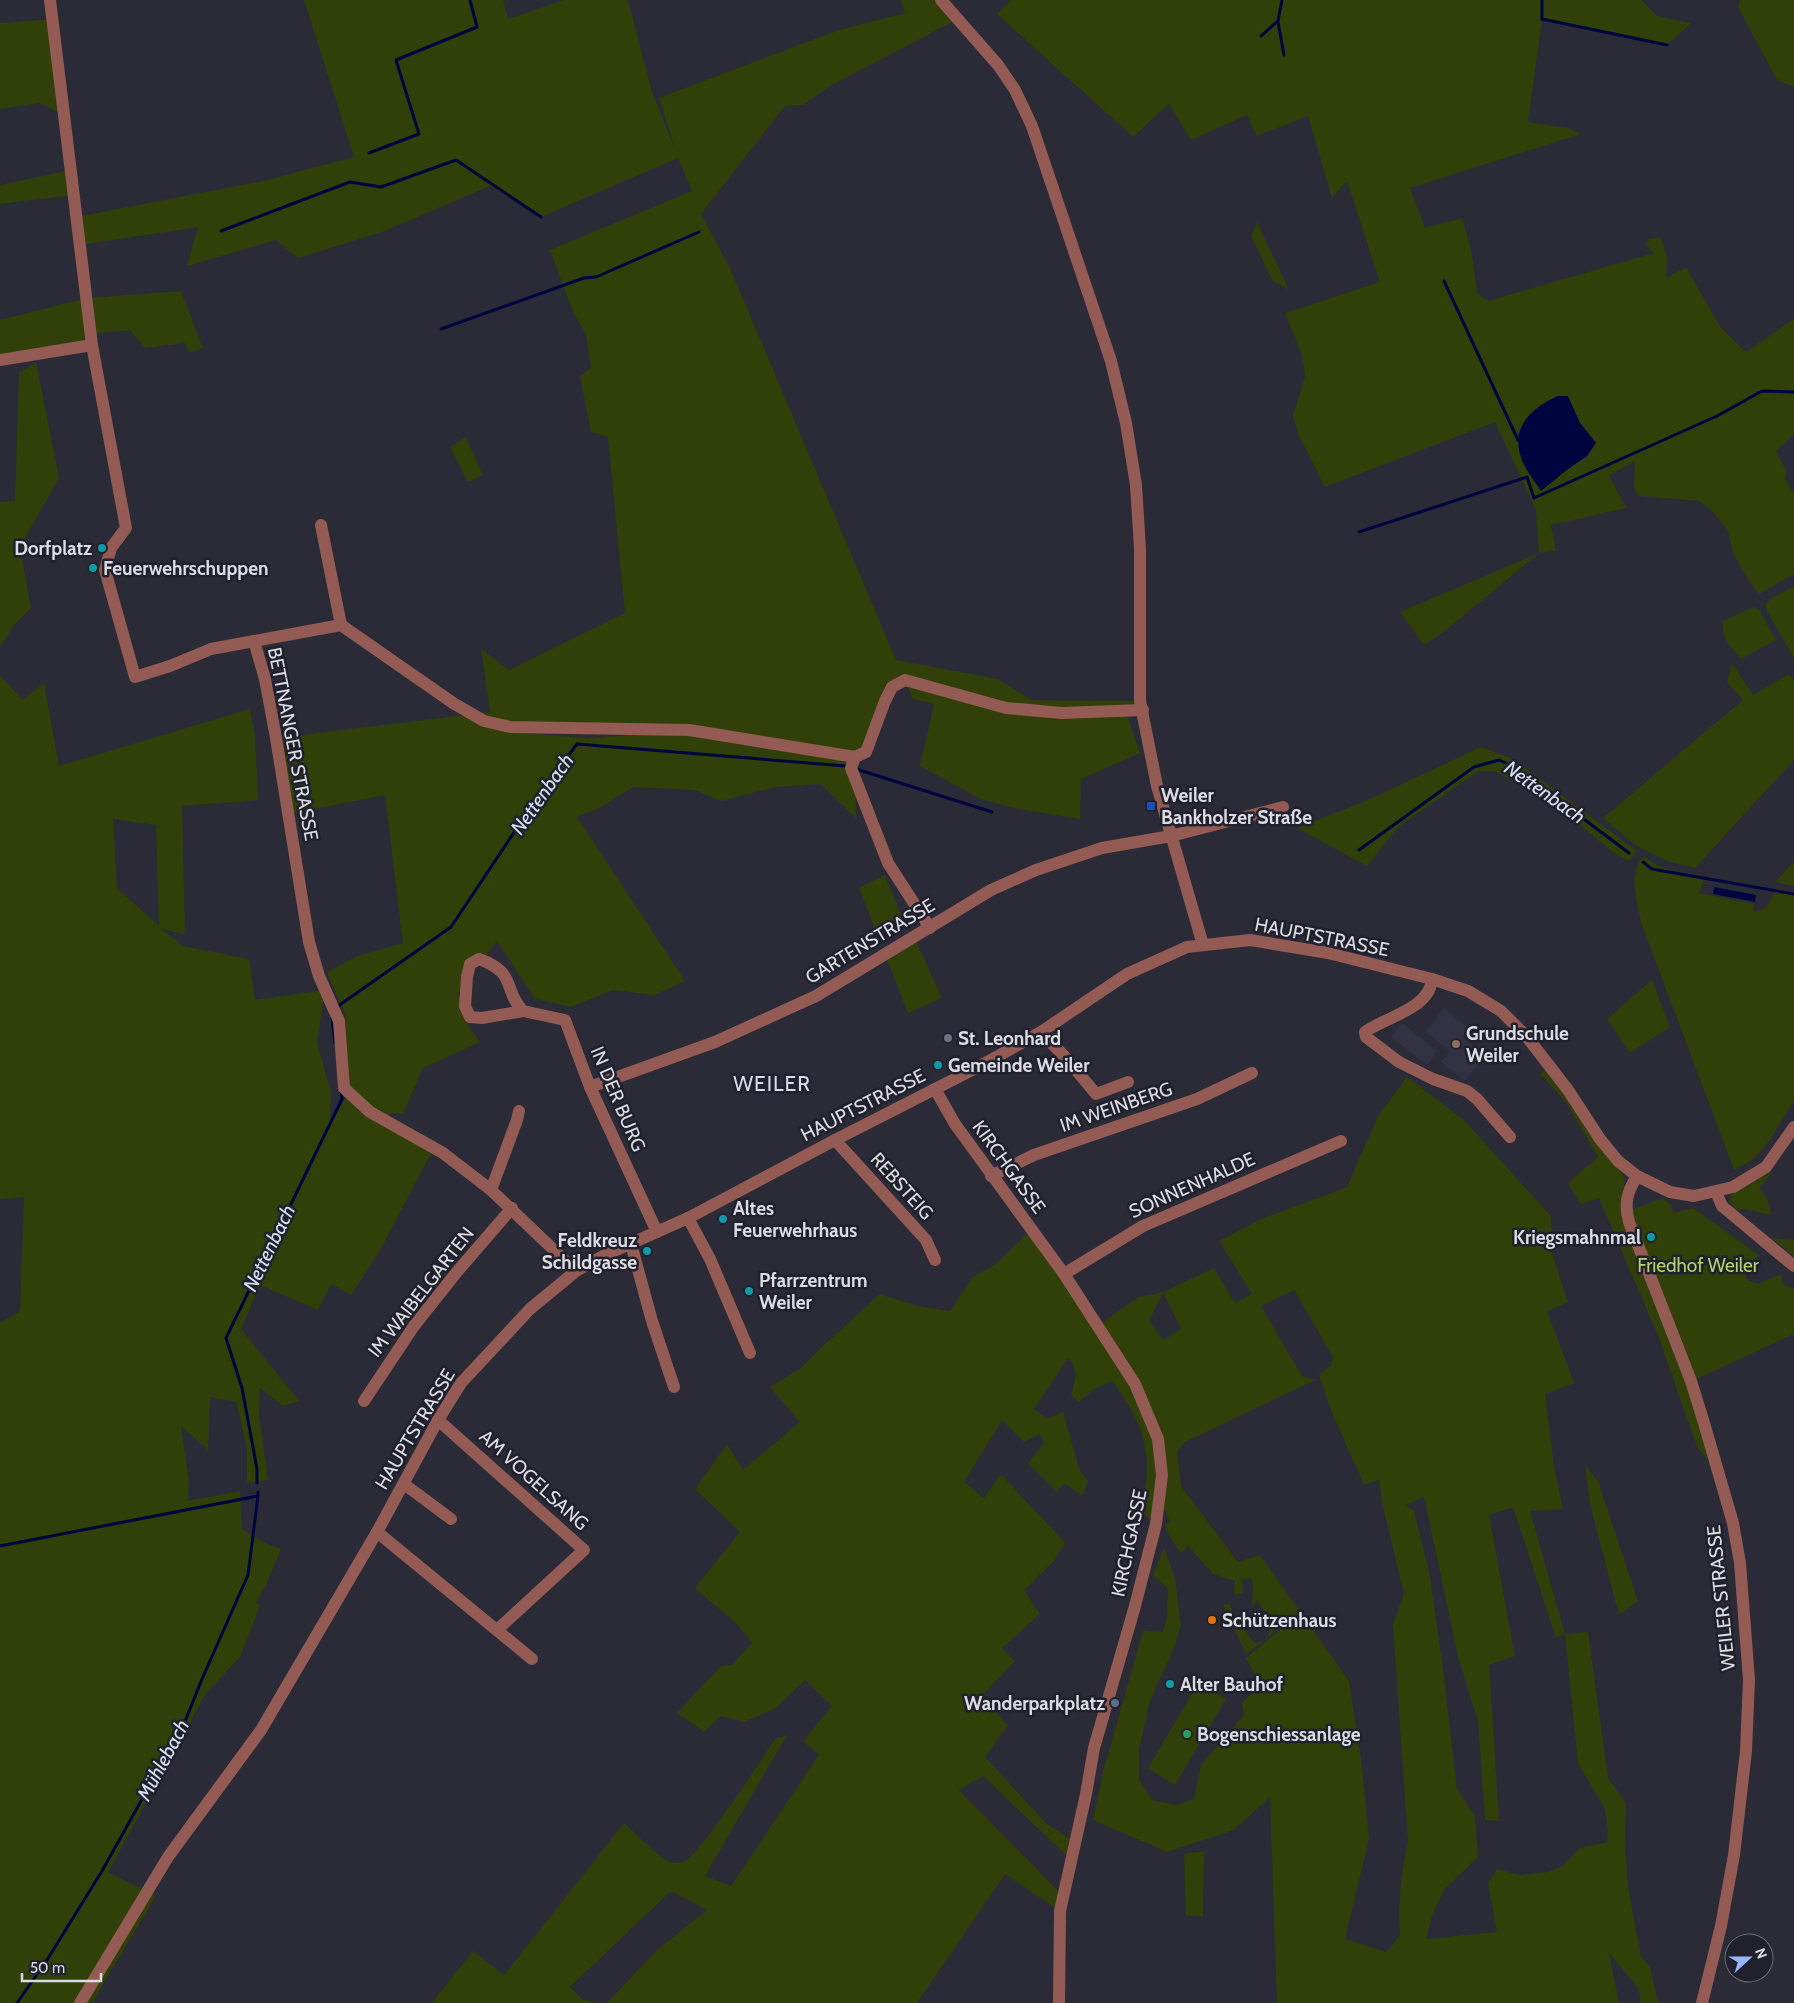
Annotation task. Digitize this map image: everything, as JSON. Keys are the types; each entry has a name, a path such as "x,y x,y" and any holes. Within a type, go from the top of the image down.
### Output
{"street":[{"path":"0,360 92,345 50,0"},
{"path":"941,0 998,65 1019,99 1032,126 1111,361 1126,423 1136,485 1140,549 1140,701 1157,786 1203,945"},
{"name":"BETTNANGER STRASSE","path":"92,345 126,528 110,548 105,570 135,677 170,666 211,649 254,641 265,679 276,738 309,942 319,976 339,1021 344,1088 370,1112 443,1153 491,1190 576,1271"},
{"path":"321,524 341,625 453,703 484,721 510,727 690,730 855,757 866,752 892,687 904,680 1006,708 1062,713 1143,710"},
{"path":"254,641 341,625"},
{"path":"855,757 851,768 888,862 930,928"},
{"name":"GARTENSTRASSE","path":"590,1087 715,1042 763,1022 816,996 991,890 1036,870 1102,848 1171,836 1283,807"},
{"name":"HAUPTSTRASSE","path":"80,2003 168,1857 261,1730 378,1532 438,1420 461,1383 530,1309 576,1271 688,1218 1041,1032 1127,974 1181,949 1250,940 1328,953 1432,979 1468,991 1501,1011 1528,1037 1562,1081 1600,1139 1618,1161 1637,1176 1670,1192 1694,1196 1733,1187 1766,1167 1794,1127"},
{"name":"IN DER BURG","path":"523,1011 515,1003 505,974 492,963 479,959 470,964 465,1006 470,1017 482,1018 532,1011 565,1020 590,1087 657,1232"},
{"path":"1432,979 1432,985 1426,996 1406,1011 1372,1027 1365,1032 1366,1037 1399,1062 1433,1079 1467,1091 1477,1099 1510,1137"},
{"path":"1041,1032 1096,1094 1128,1082"},
{"name":"IM WEINBERG","path":"991,1176 1034,1155 1197,1099 1252,1073"},
{"name":"KIRCHGASSE","path":"935,1089 954,1124 1064,1274 1134,1384 1158,1439 1162,1475 1156,1524 1130,1625 1094,1748 1084,1804 1060,1911 1058,2003"},
{"path":"491,1190 517,1120 518,1111"},
{"name":"REBSTEIG","path":"835,1140 926,1240 935,1260"},
{"name":"SONNENHALDE","path":"1064,1274 1143,1226 1341,1141"},
{"name":"WEILER STRASSE","path":"1637,1176 1628,1194 1625,1207 1629,1222 1691,1381 1733,1523 1740,1563 1749,1680 1746,1751 1729,1882 1721,1926 1702,2003"},
{"path":"1716,1192 1722,1206 1794,1266"},
{"name":"IM WAIBELGARTEN","path":"364,1401 414,1326 456,1273 512,1208"},
{"path":"688,1218 710,1258 750,1353"},
{"path":"631,1244 652,1321 674,1387"},
{"name":"AM VOGELSANG","path":"438,1420 584,1550 497,1630"},
{"path":"404,1484 451,1519"},
{"path":"378,1532 532,1658"}],"shaded area":[{"path":"1558,396 1568,396 1580,423 1596,443 1587,456 1541,491 1521,459 1518,443 1519,434 1522,425 1533,411"},
{"path":"1714,887 1756,895 1755,902 1713,894"},
{"name":"Grundschule Weiler","path":"1444,1008 1468,1028 1462,1037 1485,1055 1465,1081 1441,1062 1450,1051 1426,1032"},
{"path":"1402,1023 1437,1051 1427,1065 1391,1037"}],"green space":[{"path":"304,0 503,0 508,19 564,0 628,0 652,92 675,149 659,98 839,30 905,13 901,0 941,0 958,19 828,87 803,105 785,106 701,214 729,266 896,660 998,679 1031,700 1140,701 1127,715 1140,753 1081,779 1080,819 1013,808 981,799 920,766 934,704 913,699 905,681 892,687 866,752 855,757 856,818 821,784 776,787 721,801 695,790 633,787 601,807 577,817 685,981 655,995 613,990 571,1007 535,999 497,941 458,993 467,1024 480,1042 423,1068 403,1114 390,1113 385,1124 434,1148 379,1252 351,1295 331,1284 318,1310 260,1285 241,1329 299,1401 283,1406 260,1388 259,1415 268,1480 247,1483 247,1448 236,1402 210,1397 208,1450 181,1426 189,1481 188,1501 240,1491 242,1529 265,1543 281,1549 266,1585 256,1602 260,1606 240,1657 206,1693 108,1872 156,1896 92,2003 0,2003 0,1323 20,1311 24,1197 0,1199 0,676 23,700 44,683 59,766 250,709 255,735 258,800 182,806 185,935 160,928 183,946 249,959 255,1000 325,990 317,1042 331,1093 330,1124 348,1094 345,1014 327,972 357,956 403,943 385,795 288,814 276,738 490,712 481,649 509,670 625,613 608,437 591,432 580,377 591,367 586,334 573,312 550,250 692,191 678,158 541,217 490,186 382,232 298,258 276,240 187,266 198,227 80,245 76,217 263,181 354,157","holes":["681,731 588,738 523,733","113,819 156,825 159,926 117,888"]},
{"path":"1010,0 1641,0 1657,16 1691,23 1667,45 1542,19 1528,122 1567,128 1581,134 1410,188 1425,228 1462,218 1471,249 1477,293 1488,301 1654,253 1646,245 1649,239 1660,237 1667,256 1666,278 1686,267 1721,328 1746,352 1794,319 1794,434 1776,451 1786,470 1785,479 1794,493 1794,574 1759,594 1750,583 1734,555 1728,531 1712,511 1699,501 1639,496 1634,488 1635,461 1609,475 1626,508 1551,525 1556,551 1539,553 1536,510 1495,422 1325,487 1298,434 1293,415 1305,377 1302,355 1285,313 1380,282 1347,181 1332,198 1308,116 1257,136 1247,115 1191,140 1169,104 1133,137 997,14","holes":["1558,396 1567,396 1580,423 1596,443 1587,456 1568,469 1517,435 1529,416 1544,403"]},
{"path":"1740,0 1794,0 1794,87 1777,80 1738,7"},
{"path":"52,19 64,115 39,103 0,109 0,23"},
{"path":"71,170 74,195 0,204 0,185"},
{"path":"1257,222 1289,290 1272,280 1251,236"},
{"path":"181,291 203,348 189,353 185,343 145,348 130,330 91,334 92,345 0,360 0,320 87,298"},
{"path":"36,362 59,478 20,547 31,608 14,625 0,647 0,502 15,501 19,373"},
{"path":"466,437 483,475 468,482 450,447"},
{"path":"1539,553 1446,630 1424,645 1400,612"},
{"path":"1794,586 1794,658 1766,609 1766,603"},
{"path":"1753,607 1759,610 1776,640 1741,659 1725,637 1723,621"},
{"path":"1732,663 1753,695 1789,674 1794,680 1794,760 1695,868 1667,861 1637,846 1603,818 1743,700 1727,682"},
{"path":"1481,747 1513,759 1637,851 1629,861 1614,853 1547,798 1494,771 1478,771 1398,827 1367,866 1297,828 1368,800"},
{"path":"1644,856 1665,868 1705,877 1699,893 1754,904 1753,911 1765,908 1776,889 1794,892 1794,1101 1769,1141 1754,1159 1734,1170 1643,928 1635,890 1635,880 1639,862"},
{"path":"1794,862 1794,886 1775,882"},
{"path":"885,875 903,921 877,934 859,888"},
{"path":"915,939 942,998 908,1013 885,954"},
{"path":"1652,980 1670,1027 1630,1053 1607,1019"},
{"path":"1545,1070 1578,1112 1604,1152 1622,1172 1625,1182 1623,1216 1720,1473 1697,1447 1659,1338 1599,1198 1581,1204 1568,1183 1598,1157 1565,1101 1540,1074"},
{"path":"1407,1077 1463,1119 1551,1216 1552,1253 1568,1302 1547,1311 1574,1383 1545,1394 1554,1466 1563,1509 1530,1511 1565,1634 1588,1632 1608,1778 1626,1803 1625,1844 1628,1887 1641,1957 1650,1967 1658,2003 1640,2003 1639,1989 1609,1953 1619,2003 1277,2003 1270,1797 1234,1830 1167,1852 1093,1820 1103,1772 1143,1631 1163,1632 1167,1618 1168,1589 1153,1575 1164,1548 1175,1578 1181,1625 1175,1645 1150,1701 1139,1749 1139,1780 1152,1800 1176,1805 1194,1799 1201,1765 1244,1715 1242,1703 1260,1685 1246,1658 1288,1623 1279,1617 1281,1624 1268,1638 1271,1621 1257,1600 1252,1607 1253,1582 1250,1578 1239,1580 1242,1581 1243,1593 1234,1595 1235,1581 1213,1574 1188,1546 1182,1553 1176,1546 1167,1532 1165,1524 1170,1522 1160,1501 1156,1524 1140,1511 1147,1474 1146,1458 1144,1442 1132,1412 1112,1381 1094,1389 1079,1402 1071,1395 1075,1371 1072,1362 1068,1358 1034,1409 1047,1419 1063,1412 1080,1471 1088,1481 1082,1496 1064,1483 1057,1492 1028,1463 1044,1443 1040,1434 1024,1442 1002,1420 964,1482 984,1498 1001,1474 1065,1543 1054,1561 1024,1590 1040,1614 1002,1648 1015,1661 981,1697 1008,1725 985,1757 1046,1823 1076,1843 1072,1861 983,1776 959,1790 1064,1897 1060,1911 1005,1874 917,2003 607,2003 657,1950 707,1910 671,1891 570,1987 582,1999 595,2003 432,2003 473,1951 504,1975 624,1823 666,1860 679,1863 691,1856 715,1826 775,1739 787,1735 705,1876 731,1886 819,1755 803,1741 832,1706 805,1680 776,1708 744,1722 721,1716 704,1732 677,1713 721,1666 732,1665 752,1643 738,1625 695,1588 740,1532 695,1489 727,1444 743,1470 800,1422 770,1387 800,1369 880,1294 918,1306 950,1311 973,1277 997,1263 1031,1230 1097,1326 1139,1297 1163,1292 1214,1268 1235,1303 1252,1294 1219,1241 1261,1219 1347,1187 1378,1116","holes":["1294,1290 1333,1357 1331,1365 1319,1375 1332,1413 1364,1485 1379,1480 1382,1502 1404,1594 1393,1624 1408,1841 1401,1888 1400,1936 1386,1952 1345,1939 1369,1839 1362,1766 1349,1681 1260,1555 1238,1562 1181,1486 1177,1451 1185,1442 1315,1380 1302,1376 1261,1306","1163,1293 1181,1329 1163,1340 1149,1321","1424,1497 1459,1661 1478,1721 1485,1820 1499,1821 1489,1665 1515,1656 1489,1515 1513,1507 1556,1638 1565,1634 1578,1763 1605,1809 1607,1842 1580,1848 1563,1866 1548,1872 1520,1875 1497,1869 1488,1883 1497,1932 1426,1939 1432,1915 1444,1890 1478,1857 1475,1816 1457,1789 1430,1576 1414,1511 1406,1505"]},
{"path":"1773,1171 1759,1188 1767,1198 1771,1215 1744,1209 1736,1210 1729,1201 1733,1193"},
{"name":"Friedhof Weiler","path":"1662,1198 1670,1204 1674,1213 1693,1208 1760,1256 1741,1264 1748,1280 1758,1284 1781,1274 1783,1284 1794,1289 1794,1334 1694,1380 1631,1210"},
{"path":"1771,1238 1794,1240 1794,1256"},
{"path":"1585,1465 1598,1481 1638,1601 1619,1615 1590,1504"},
{"path":"1229,1604 1251,1639 1256,1643 1265,1640 1246,1654 1223,1605"},
{"name":"Bogenschiessanlage","path":"1199,1682 1226,1699 1175,1785 1148,1768"},
{"path":"1204,1851 1203,1917 1186,1915 1184,1854"}],"waterway":[{"path":"369,153 419,134 396,60 477,27 470,0"},
{"path":"1261,36 1278,21 1282,0"},
{"path":"1542,0 1542,19 1667,45"},
{"path":"1278,22 1284,55"},
{"path":"221,231 350,182 381,187 456,160 541,217"},
{"path":"441,329 584,278 596,277 699,232"},
{"path":"1444,281 1518,440"},
{"path":"1359,532 1527,477 1534,498 1717,416 1762,391 1794,392"},
{"name":"Nettenbach","path":"338,1007 451,927 539,795 577,744 845,766"},
{"name":"Nettenbach","path":"1359,850 1474,767 1499,760 1516,768 1629,853"},
{"name":"Nettenbach","path":"856,769 992,812"},
{"name":"Nettenbach","path":"1643,862 1652,869 1794,894"},
{"name":"Nettenbach","path":"332,1017 335,1043"},
{"name":"Nettenbach","path":"257,1483 257,1469 242,1388 226,1338 342,1099 341,1091"},
{"name":"Nettenbach","path":"0,1546 258,1496 258,1492"},
{"name":"Mühlebach","path":"17,2003 47,1960 102,1871 184,1724 248,1575 258,1496"}],"place":[{"name":"Dorfplatz","path":"102,548"},
{"name":"Feuerwehrschuppen","path":"93,568"},
{"name":"Weiler Bankholzer Straße","path":"1151,806"},
{"name":"St. Leonhard","path":"948,1038"},
{"name":"Grundschule Weiler","path":"1456,1044"},
{"name":"Gemeinde Weiler","path":"938,1065"},
{"name":"Altes Feuerwehrhaus","path":"723,1219"},
{"name":"Kriegsmahnmal","path":"1651,1237"},
{"name":"Feldkreuz Schildgasse","path":"647,1251"},
{"name":"Pfarrzentrum Weiler","path":"749,1291"},
{"name":"Schützenhaus","path":"1212,1620"},
{"name":"Alter Bauhof","path":"1170,1684"},
{"name":"Wanderparkplatz","path":"1115,1703"},
{"name":"Bogenschiessanlage","path":"1187,1734"}],"district":[{"name":"WEILER","path":"772,1083"}]}
